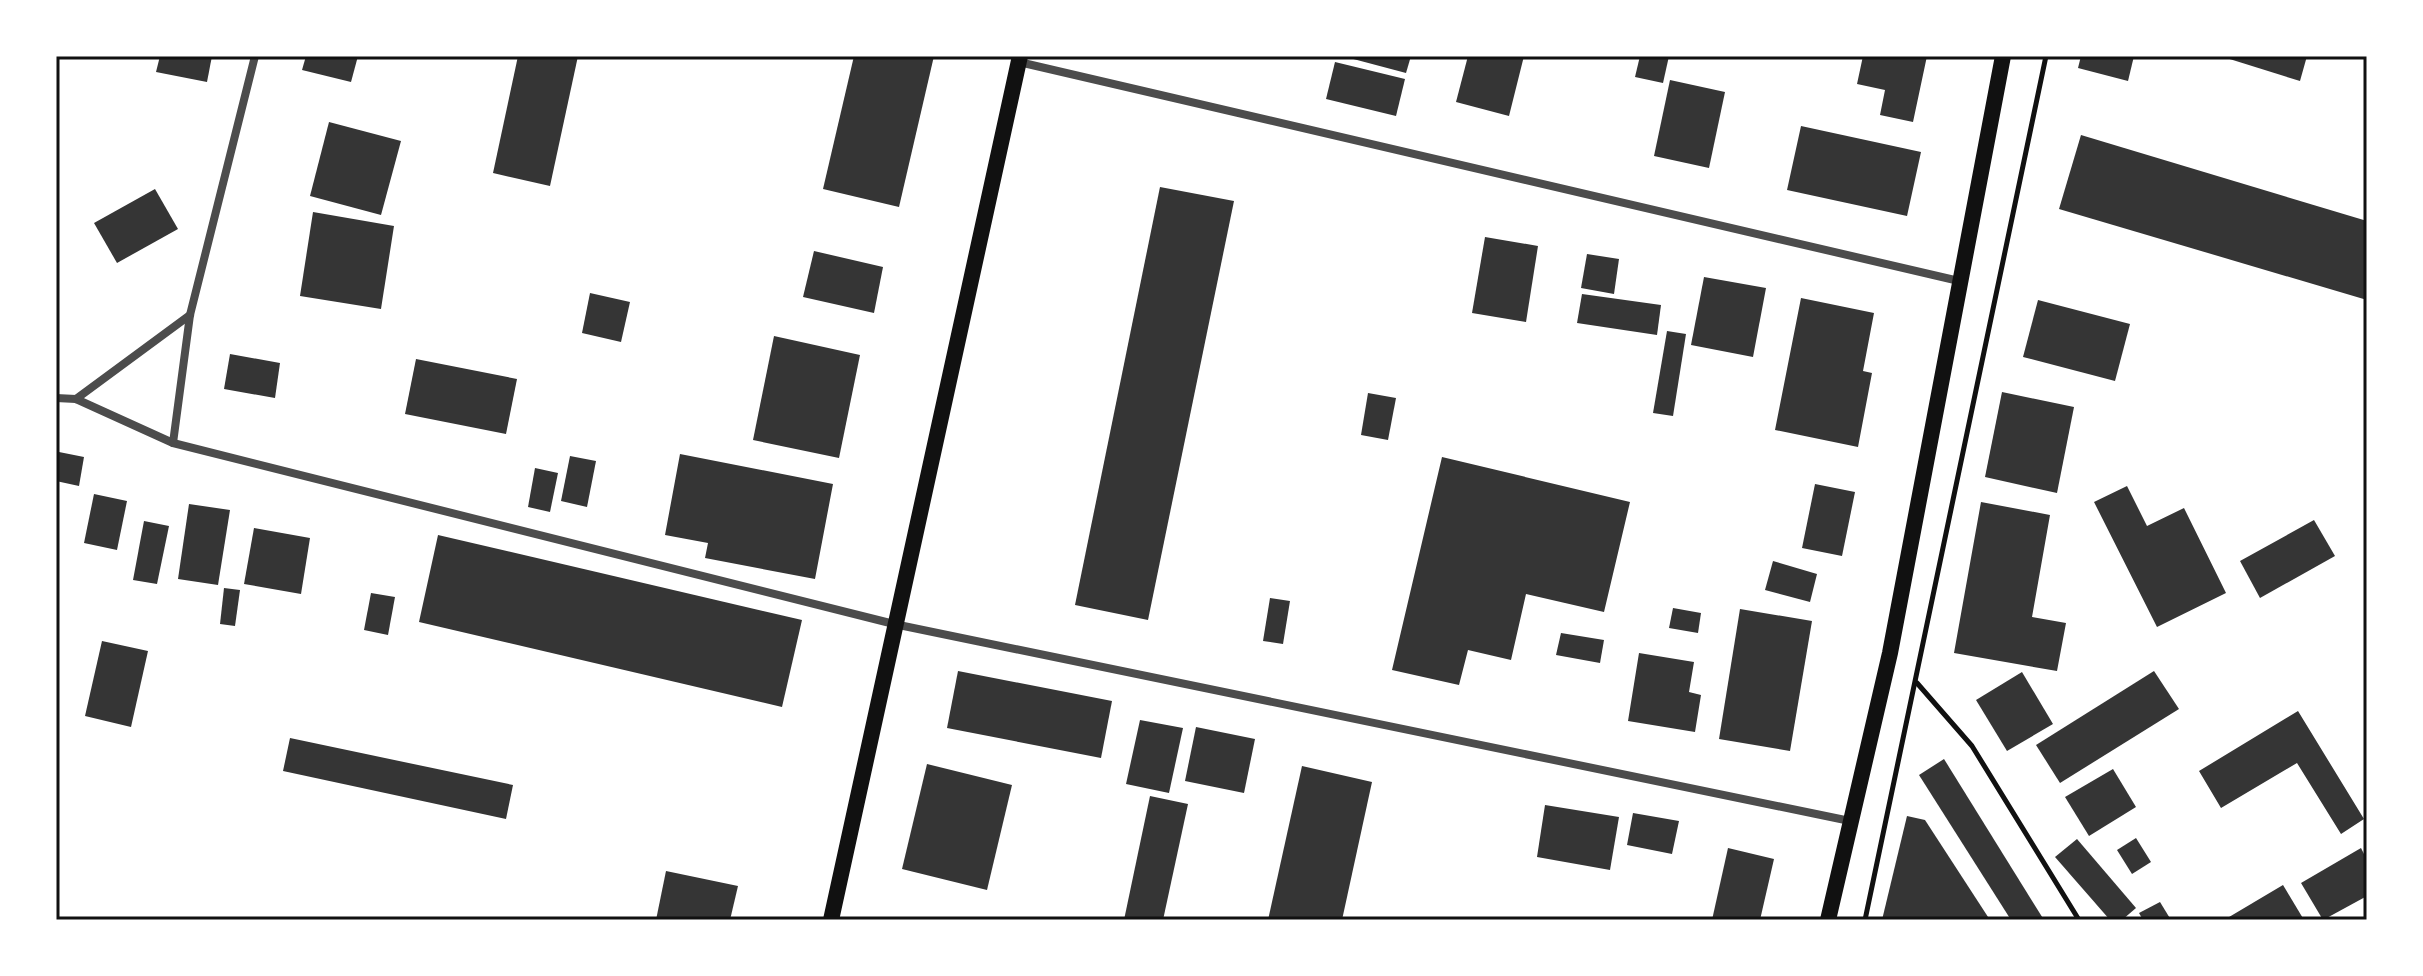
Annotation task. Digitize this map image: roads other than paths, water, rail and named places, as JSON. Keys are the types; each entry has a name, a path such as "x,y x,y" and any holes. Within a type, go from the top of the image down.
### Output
{"main road":[{"path":"1828,920 1890,653 2003,56"},
{"path":"831,920 1020,59"}],"street":[{"path":"173,443 190,315 255,56"},
{"path":"1020,59 1959,281"},
{"path":"76,399 190,315"},
{"path":"56,398 76,399 173,443 894,624 1850,821"}]}
